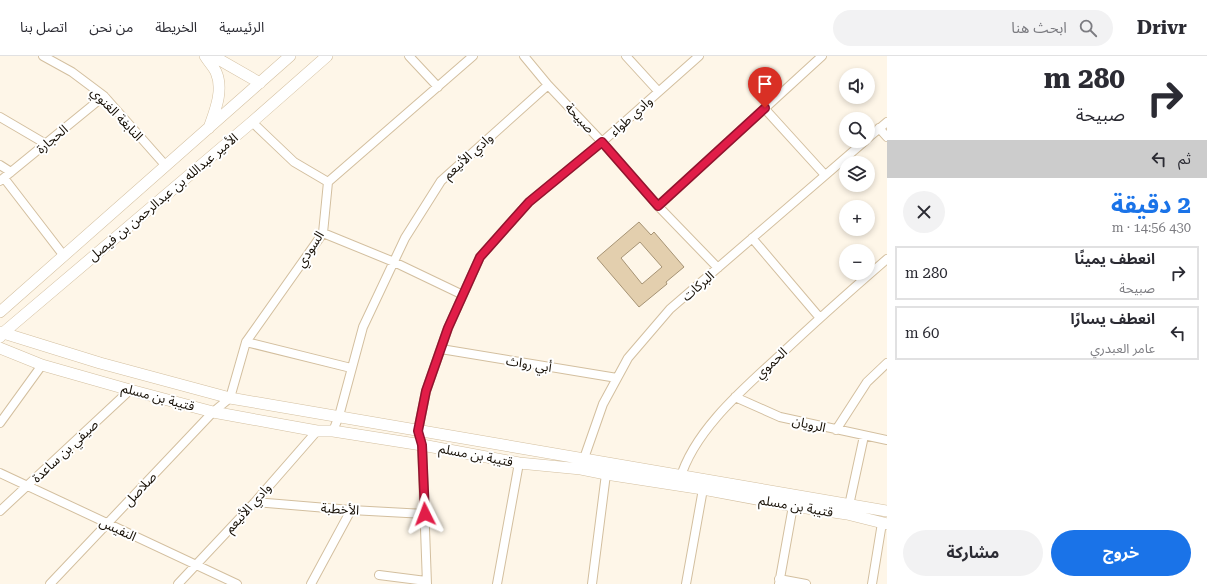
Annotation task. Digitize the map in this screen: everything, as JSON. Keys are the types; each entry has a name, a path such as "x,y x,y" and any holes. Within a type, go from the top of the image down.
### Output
{"street":[{"name":"النابغة الغنوي","path":"43,56 72,72 104,96 166,166"},
{"name":"الأمير عبدالله بن عبدالرحمن بن فيصل","path":"205,56 216,72 219,86 217,105 209,128"},
{"path":"214,56 260,83"},
{"name":"الأمير عبدالله بن عبدالرحمن بن فيصل","path":"0,312 290,56"},
{"name":"الأمير عبدالله بن عبدالرحمن بن فيصل","path":"1,334 252,122 327,56"},
{"path":"409,56 438,87"},
{"path":"252,122 294,162 328,182 473,56"},
{"name":"صبيحة","path":"524,56 548,85 602,142 658,206 718,268"},
{"path":"626,56 658,91"},
{"name":"وادي طواء","path":"427,583 422,445 418,431 426,391 441,349 480,257 529,202 602,142 699,56"},
{"path":"658,206 817,58"},
{"name":"وادي الأنيعم","path":"334,431 363,327 405,238 441,181 548,85"},
{"name":"الحجارة","path":"2,180 104,96"},
{"path":"765,108 825,175"},
{"path":"0,117 46,144"},
{"path":"875,132 887,122"},
{"path":"879,128 887,137"},
{"name":"البركات","path":"582,464 603,404 628,358 670,310 857,148"},
{"path":"0,165 11,172"},
{"path":"2,180 64,256"},
{"name":"السودي","path":"230,398 246,342 323,232 328,182"},
{"path":"323,232 394,262 463,295"},
{"path":"752,238 820,318"},
{"name":"الحموي","path":"678,486 681,474 697,441 734,397 887,259"},
{"name":"قتيبة بن مسلم","path":"1,334 100,363 230,398 339,416 582,464 606,474 703,489 793,506 887,511"},
{"path":"246,342 351,368"},
{"name":"قتيبة بن مسلم","path":"0,348 42,365 213,412 317,431 334,431 422,445 519,463 582,464 681,474 848,509 885,524"},
{"name":"أبي رواث","path":"441,349 617,378"},
{"path":"836,430 867,382 887,362"},
{"path":"0,423 42,365"},
{"name":"صيفي بن ساعدة","path":"0,511 130,390"},
{"name":"الرويان","path":"734,397 780,417 887,440"},
{"path":"213,412 230,398"},
{"name":"صلاصل","path":"50,584 213,412"},
{"name":"وادي الأنيعم","path":"178,584 255,502 317,431"},
{"path":"848,509 864,436"},
{"path":"497,584 519,463"},
{"name":"النفيس","path":"0,473 237,584"},
{"path":"592,584 606,474"},
{"path":"686,584 703,489"},
{"name":"الأخطبة","path":"255,502 351,510 425,514"},
{"path":"793,506 779,581 806,584"},
{"path":"311,584 351,510"},
{"path":"872,584 885,524"},
{"path":"379,575 427,583"}],"building":[{"path":"639,222 651,235 654,232 684,267 666,282 667,284 639,307 597,258","holes":["640,242 662,267 642,284 621,258"]}],"route":[{"path":"425,514 422,445 418,431 426,391 448,328 480,257 529,202 602,142 658,206 765,108"}]}
